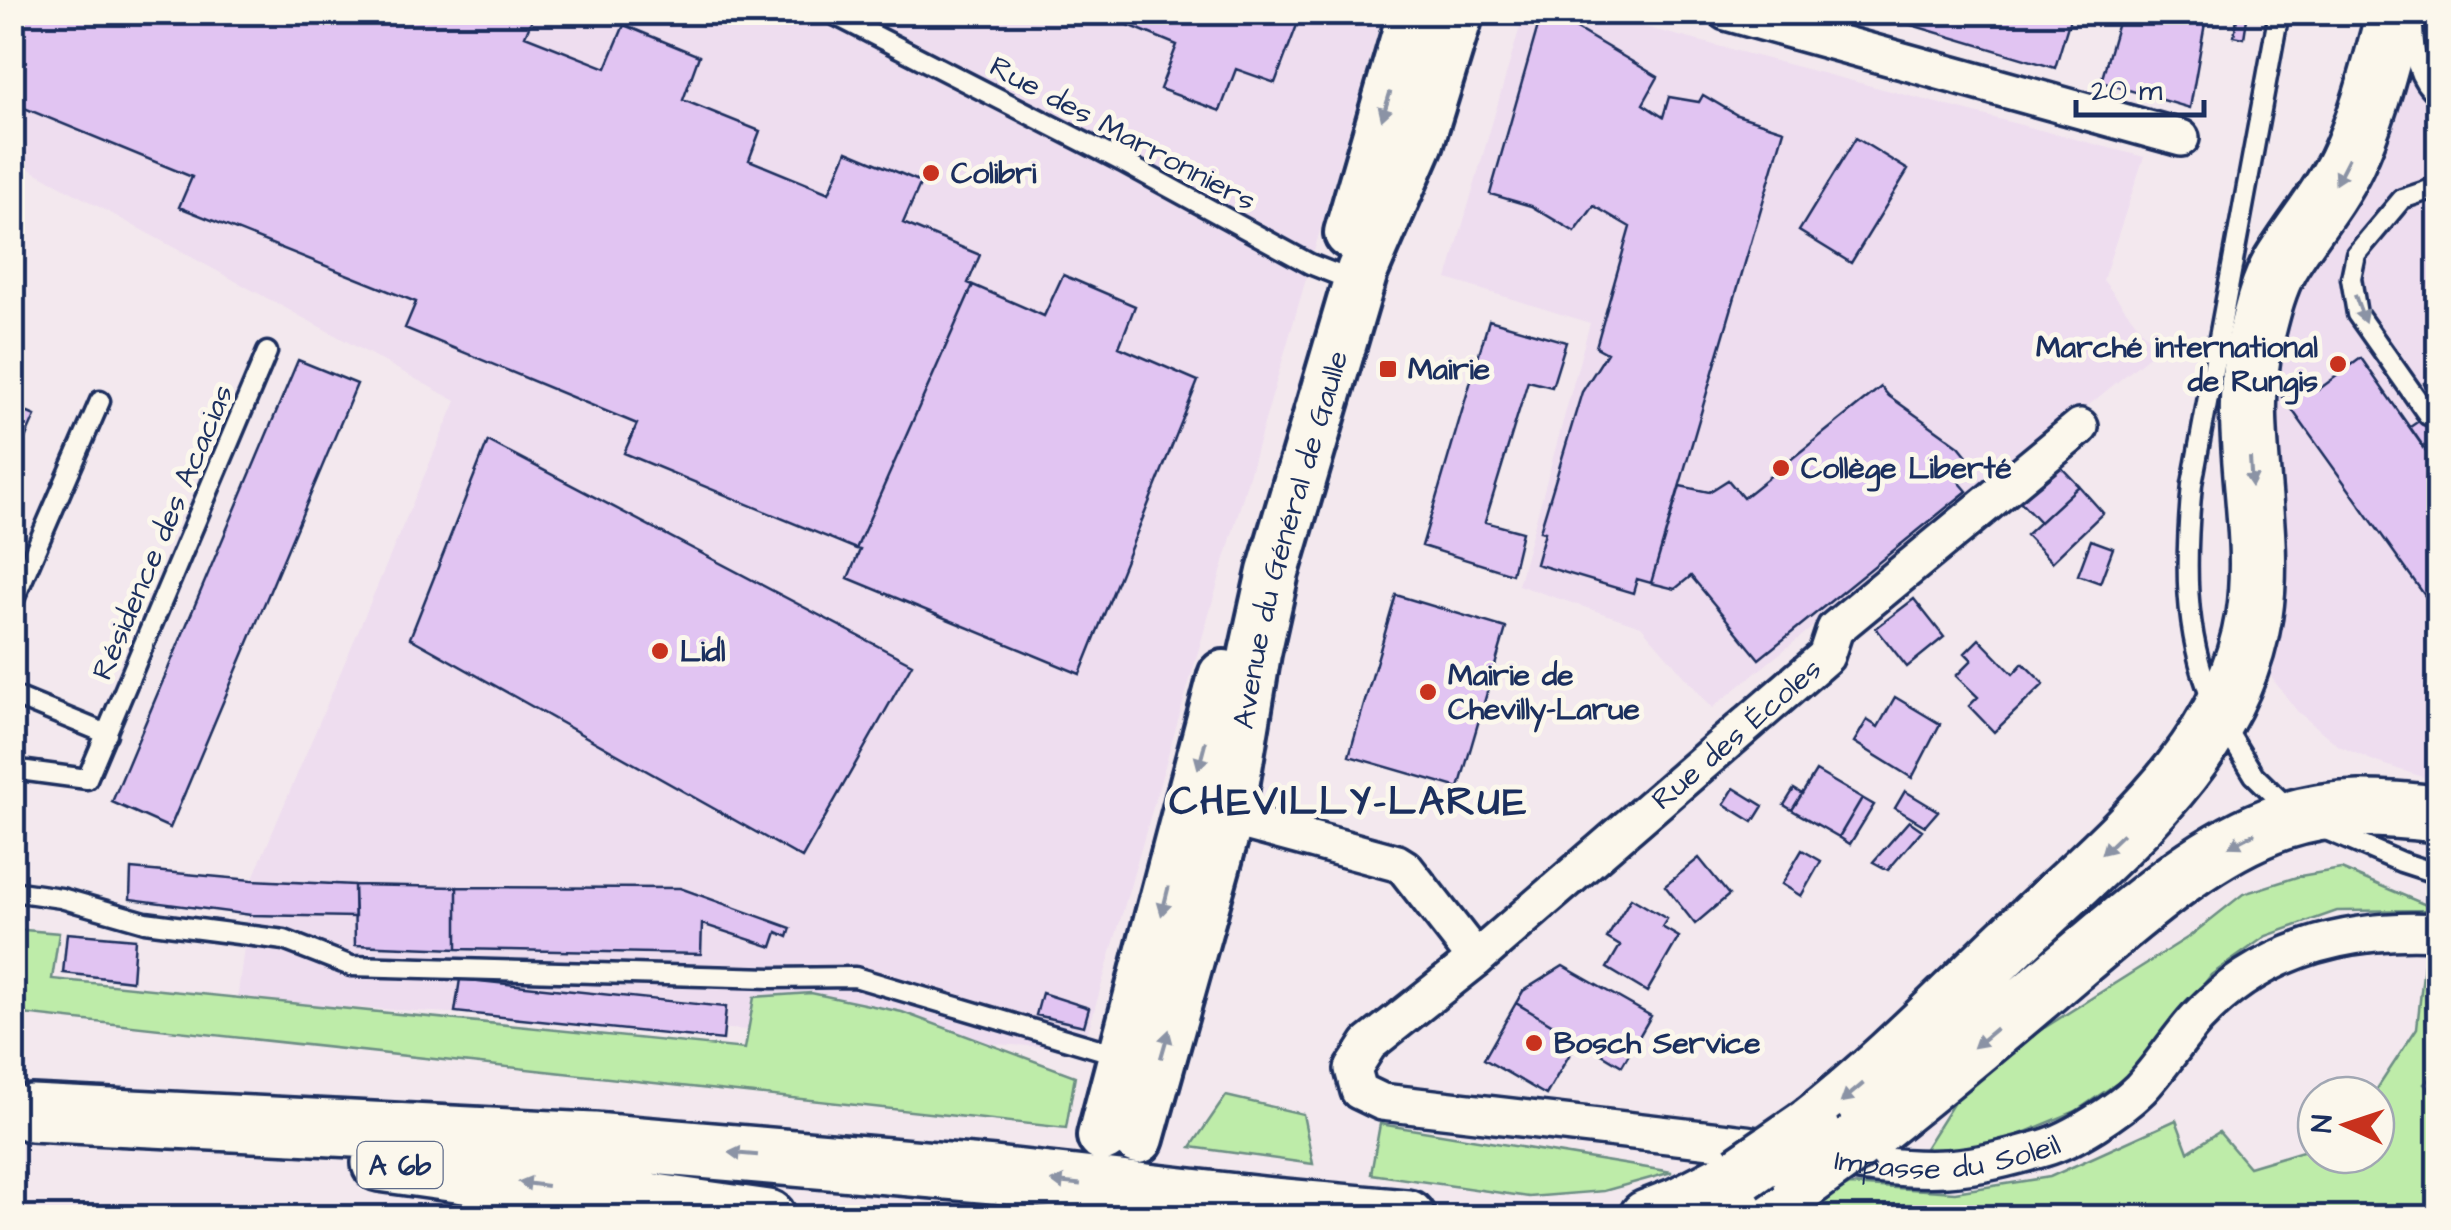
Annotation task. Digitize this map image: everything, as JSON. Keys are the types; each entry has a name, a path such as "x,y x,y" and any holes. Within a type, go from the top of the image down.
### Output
{"highway":[{"path":"1738,1196 1765,1204 1802,1182 1834,1134 1907,1044 2166,790 2219,716 2247,646 2254,615 2257,552 2248,389 2255,341 2279,267 2327,200 2352,150 2395,12"},
{"path":"1646,1218 1680,1206 1738,1196 1834,1134 2144,905 2244,838 2297,817 2362,806 2438,814"},
{"path":"22,1112 594,1141 994,1175 1407,1218"},
{"name":"A 6b","path":"22,1112 768,1218"}],"main road":[{"path":"1124,1056 1208,812 1258,549 1414,12"},
{"name":"Avenue du Général de Gaulle","path":"1124,1056 1120,1137 1255,653 1273,572 1362,270 1418,142 1458,12"}],"street":[{"path":"1726,12 2181,138"},
{"name":"Rue des Écoles","path":"1382,1102 1359,1090 1353,1069 1369,1044 1476,959 1826,656 1835,629 2080,427"},
{"path":"1208,812 1397,863 1405,868 1476,959"},
{"name":"Impasse du Soleil","path":"1382,1102 1734,1142 1886,1165 1946,1168 1994,1161 2049,1147 2097,1121 2139,1090 2198,1017 2232,986 2274,962 2313,945 2360,933 2438,932"}],"lane":[{"name":"Rue des Marronniers","path":"828,12 1123,162 1310,264 1338,275"},
{"path":"2279,12 2192,484 2186,554 2190,623 2198,667 2219,716 2254,775 2297,817 2438,874"},
{"path":"2412,12 2418,68 2438,96"},
{"path":"2428,415 2358,314 2351,278 2356,254 2402,198 2438,187"},
{"name":"Résidence des Acacias","path":"12,769 88,779 268,352"},
{"path":"12,604 100,401"},
{"path":"12,695 107,734"},
{"path":"12,891 61,898 146,922 284,940 351,966 856,977 1124,1056"}],"shaded area":[{"path":"12,13 1383,13 1083,1049 237,1001 253,878 456,401 13,160"},
{"name":"Collège Liberté","path":"1524,13 1591,13 2144,157 2103,280 2157,350 1712,708 1641,626 1518,585 1590,323 1447,279"},
{"name":"Marché international de Rungis","path":"2373,13 2438,13 2438,782 2339,746 2297,711 2268,673 2229,585 2305,205"}],"green space":[{"path":"2341,869 2438,910 2337,911 2266,936 2211,975 2141,1067 2076,1111 1997,1144 1922,1153 1956,1099 1998,1057 2190,936 2243,894 2300,876"},
{"path":"13,929 59,933 52,979 745,1049 754,997 811,993 902,1012 1075,1076 1066,1128 13,1013"},
{"path":"2426,946 2438,948 2438,1032 2433,1038 2438,1044 2438,1071 2424,1084 2438,1098 2438,1217 1787,1218 1850,1185 1955,1192 2050,1177 2176,1120 2188,1152 2219,1132 2249,1167 2296,1153 2296,1175 2396,1175 2396,1075 2386,1075 2417,1028"},
{"path":"1226,1096 1303,1114 1313,1164 1191,1147"},
{"path":"1380,1124 1672,1172 1604,1191 1529,1197 1371,1174"}],"building":[{"path":"12,12 535,12 525,36 606,68 624,25 699,56 683,100 760,131 749,160 829,193 847,151 921,182 903,223 980,255 968,283 973,285 856,549 624,453 637,424 405,328 416,302 179,207 192,177 12,103"},
{"path":"1097,12 1302,12 1275,83 1236,69 1220,111 1160,89 1177,45"},
{"path":"1542,12 1658,77 1643,104 1663,117 1669,97 1699,102 1703,95 1737,115 1784,130 1651,583 1637,579 1633,593 1536,564 1545,532 1540,531 1582,392 1607,353 1596,347 1630,227 1594,206 1575,232 1531,206 1490,194"},
{"path":"1868,12 2072,12 2055,68"},
{"path":"2121,12 2207,12 2190,108 2101,82"},
{"path":"2238,12 2248,12 2244,38 2234,36"},
{"path":"1856,138 1908,170 1851,263 1799,231"},
{"path":"1063,275 1135,306 1119,347 1198,381 1080,674 848,578 860,550 856,549 973,285 1044,316"},
{"name":"Mairie de Chevilly-Larue","path":"1489,320 1566,342 1552,387 1528,381 1485,522 1522,532 1512,574 1422,546"},
{"path":"2361,358 2438,468 2438,614 2283,397 2310,377 2318,390"},
{"path":"298,360 357,384 170,828 112,802"},
{"path":"2438,373 2438,403 2424,383"},
{"path":"1881,387 1959,446 1972,462 1955,477 1967,491 1759,659 1691,576 1675,589 1651,583 1680,486 1709,492 1728,480 1743,498"},
{"path":"12,406 35,416 12,468"},
{"path":"2438,408 2438,431 2431,436 2438,447 2438,468 2410,427"},
{"name":"Lidl","path":"488,441 912,664 802,858 410,638"},
{"path":"2060,466 2079,486 2040,522 2020,501"},
{"path":"2079,486 2103,513 2052,562 2026,535"},
{"path":"2091,540 2113,548 2100,583 2078,575"},
{"name":"Mairie de Chevilly-Larue","path":"1396,595 1506,628 1459,788 1349,756"},
{"path":"1914,599 1944,637 1907,667 1876,628"},
{"path":"1979,639 2013,674 2023,663 2044,684 1994,732 1969,706 1978,697 1956,676 1972,660 1965,653"},
{"path":"1895,697 1940,724 1912,778 1854,742 1867,720 1878,727"},
{"path":"1816,771 1862,798 1839,837 1792,810"},
{"path":"1734,788 1763,806 1753,822 1724,804"},
{"path":"1794,789 1802,794 1792,810 1784,805"},
{"path":"1905,791 1938,811 1925,826 1895,808"},
{"path":"1862,798 1874,805 1850,844 1839,837"},
{"path":"1909,821 1922,830 1888,870 1873,862"},
{"path":"1802,850 1821,861 1801,896 1782,884"},
{"path":"1699,858 1729,895 1695,924 1665,886"},
{"path":"131,869 354,885 355,917 251,915 130,899"},
{"path":"354,885 457,887 457,949 355,945"},
{"path":"457,887 680,888 791,928 788,937 777,932 772,947 702,924 701,954 457,949"},
{"path":"1631,898 1667,919 1662,927 1679,937 1647,992 1607,968 1620,946 1607,938"},
{"path":"67,933 135,939 132,981 63,973"},
{"path":"1563,966 1651,1016 1622,1066 1516,1003 1523,991"},
{"path":"460,979 726,1007 723,1040 455,1012"},
{"path":"1042,993 1089,1008 1084,1026 1036,1015"},
{"path":"1516,1003 1578,1040 1546,1095 1484,1059"}],"place":[{"name":"Colibri","path":"931,173"},
{"name":"Marché international de Rungis","path":"2338,364"},
{"name":"Mairie","path":"1388,369"},
{"name":"Collège Liberté","path":"1781,468"},
{"name":"Lidl","path":"660,651"},
{"name":"Mairie de Chevilly-Larue","path":"1428,692"},
{"name":"Bosch Service","path":"1534,1043"}],"district":[{"name":"CHEVILLY-LARUE","path":"1349,800"}]}
